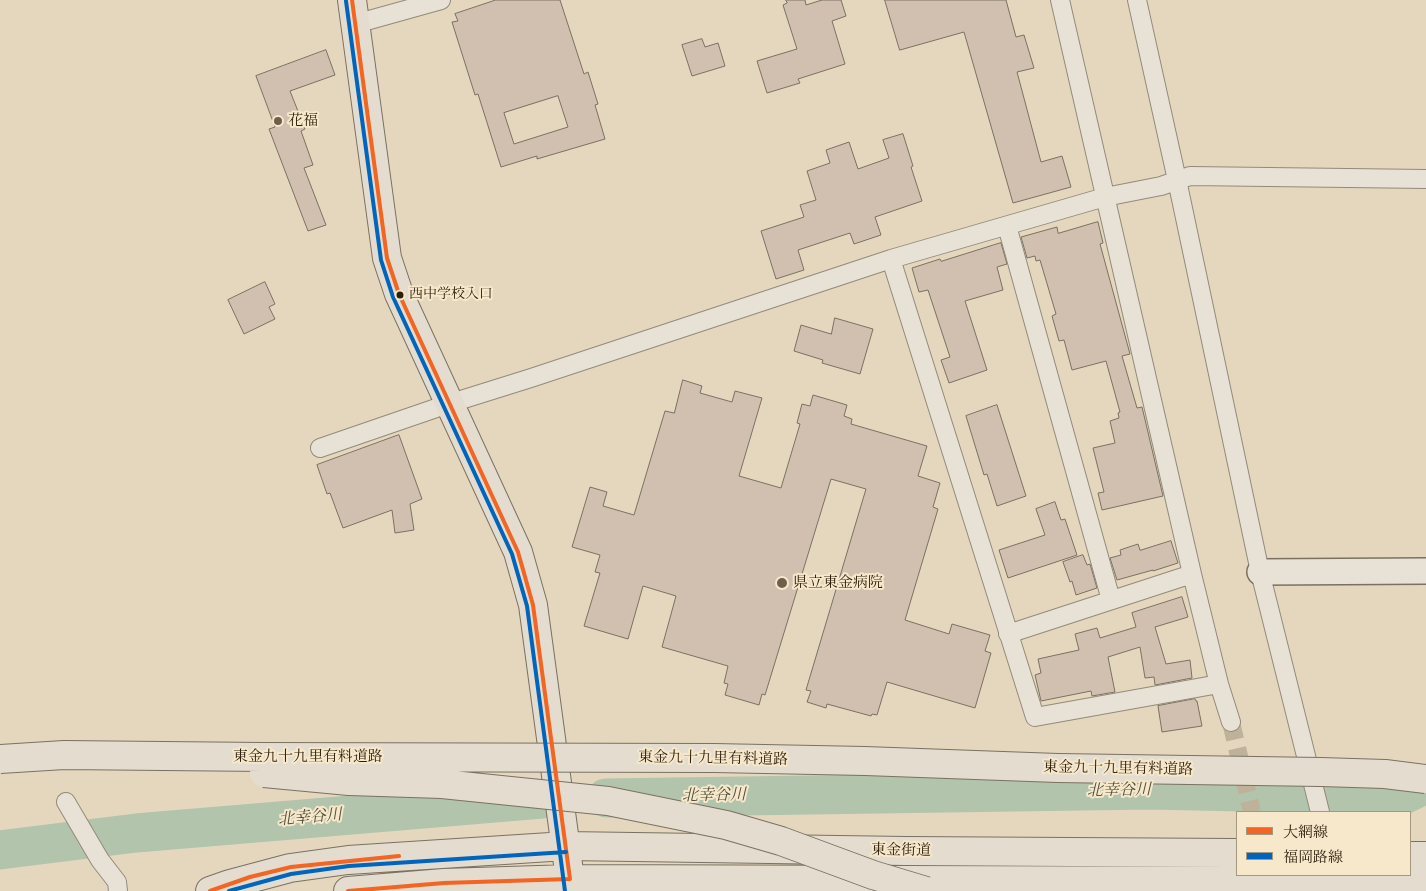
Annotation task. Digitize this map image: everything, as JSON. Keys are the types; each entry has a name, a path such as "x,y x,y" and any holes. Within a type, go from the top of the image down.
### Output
{"main road":[{"path":"353,12 387,258 399,294 448,404 518,552 533,605 571,885"},
{"name":"東金九十九里有料道路","path":"0,759 64,755 714,758 1067,768 1320,772 1385,774 1426,779"},
{"name":"東金九十九里有料道路","path":"0,765 259,773 349,781 442,784 608,801 726,825 926,891"},
{"name":"東金街道","path":"210,891 290,868 348,860 566,846 1236,853"},
{"path":"1411,856 1426,856"},
{"name":"東金街道","path":"348,891 444,883 571,885 1426,879"}],"street":[{"path":"353,12 441,0"},
{"path":"1060,0 1192,574 1219,684 1231,722"},
{"path":"1137,0 1260,572 1320,811"},
{"path":"320,448 448,404 891,259 1105,197 1161,186 1190,176 1426,179"},
{"path":"1007,226 1111,600"},
{"path":"891,259 1035,717 1219,684"},
{"path":"1260,572 1426,571"},
{"path":"1008,634 1192,574"},
{"path":"66,802 100,860 116,882 118,891"},
{"path":"1334,876 1338,891"}],"building":[{"path":"496,0 560,0 584,74 588,72 598,104 595,105 605,139 537,159 537,156 501,167 478,94 475,95 452,22 458,21 455,14","holes":["558,96 568,127 514,144 504,113"]},
{"path":"786,0 805,0 806,5 822,0 841,0 846,16 832,21 845,64 798,79 800,83 767,93 757,61 797,49 783,5 787,3"},
{"path":"885,0 1006,0 1016,37 1024,35 1034,68 1017,72 1041,162 1062,156 1071,187 1013,203 964,32 900,50"},
{"path":"702,39 705,47 718,43 725,66 692,76 682,45"},
{"path":"326,50 335,75 290,91 305,129 301,131 313,165 304,168 326,225 308,231 269,129 275,127 256,76"},
{"path":"903,134 922,201 875,217 881,235 854,244 850,233 798,250 804,270 776,279 761,231 804,217 800,205 816,200 807,171 830,163 826,150 849,142 858,169 889,158 883,140"},
{"path":"1098,222 1103,243 1100,244 1130,354 1122,356 1137,408 1142,407 1163,496 1102,510 1098,493 1104,492 1093,448 1115,443 1110,421 1119,418 1118,413 1120,412 1106,361 1072,370 1064,340 1059,341 1052,316 1056,314 1040,260 1036,261 1035,256 1027,258 1021,237 1057,227 1058,233"},
{"path":"1001,243 1007,264 997,267 1003,290 965,301 987,370 949,383 941,360 950,357 928,290 919,292 912,268"},
{"path":"265,282 275,304 269,307 275,319 244,334 228,300"},
{"path":"835,318 873,329 860,374 822,363 823,360 794,351 801,325 831,334"},
{"path":"683,380 702,386 700,393 732,402 735,391 762,398 739,476 781,488 800,424 797,423 802,404 810,406 813,395 847,405 844,416 852,419 851,424 927,446 918,476 940,483 933,507 938,509 905,620 949,634 952,624 990,635 985,651 991,653 975,708 887,682 877,715 872,714 871,716 827,704 826,708 807,702 811,691 806,690 866,489 831,479 765,695 762,694 759,705 725,695 728,684 724,683 728,666 662,647 676,596 643,586 628,639 584,626 600,573 595,572 600,555 572,547 590,487 607,492 603,506 634,515 665,411 674,413"},
{"path":"997,405 1026,496 997,506 987,474 984,475 966,416"},
{"path":"399,435 422,499 410,504 414,530 395,533 392,510 343,528 330,493 327,494 317,465"},
{"path":"1055,502 1061,520 1065,519 1077,555 1008,578 999,550 1045,535 1036,509"},
{"path":"1171,541 1178,563 1117,580 1110,558 1121,555 1120,550 1138,544 1140,550"},
{"path":"1083,555 1087,565 1090,564 1097,588 1076,595 1063,562"},
{"path":"1182,597 1188,617 1155,627 1166,664 1190,660 1192,678 1155,685 1154,677 1145,678 1140,647 1108,657 1115,692 1092,696 1091,691 1041,701 1035,675 1041,673 1038,659 1079,650 1075,634 1097,628 1100,638 1136,627 1132,613"},
{"path":"1195,699 1202,726 1162,732 1158,706"}],"waterway":[{"name":"北幸谷川","path":"606,798 1150,790 1333,794 1391,801 1426,784"},
{"name":"北幸谷川","path":"0,850 136,833 542,799"}],"tunnel":[{"path":"1231,722 1252,811"}],"transit line":[{"name":"大網線","path":"348,891 444,883 570,879 533,605 518,552 399,294 387,258 352,0"},
{"name":"福岡路線","path":"346,1 381,260 393,297 512,554 527,606 565,891"},
{"name":"福岡路線","path":"229,891 291,874 349,866 566,852"},
{"name":"大網線","path":"210,891 250,877 291,867 399,856"}],"place":[{"name":"花福","path":"278,121"},
{"name":"西中学校入口","path":"400,295"},
{"name":"県立東金病院","path":"782,583"}]}
